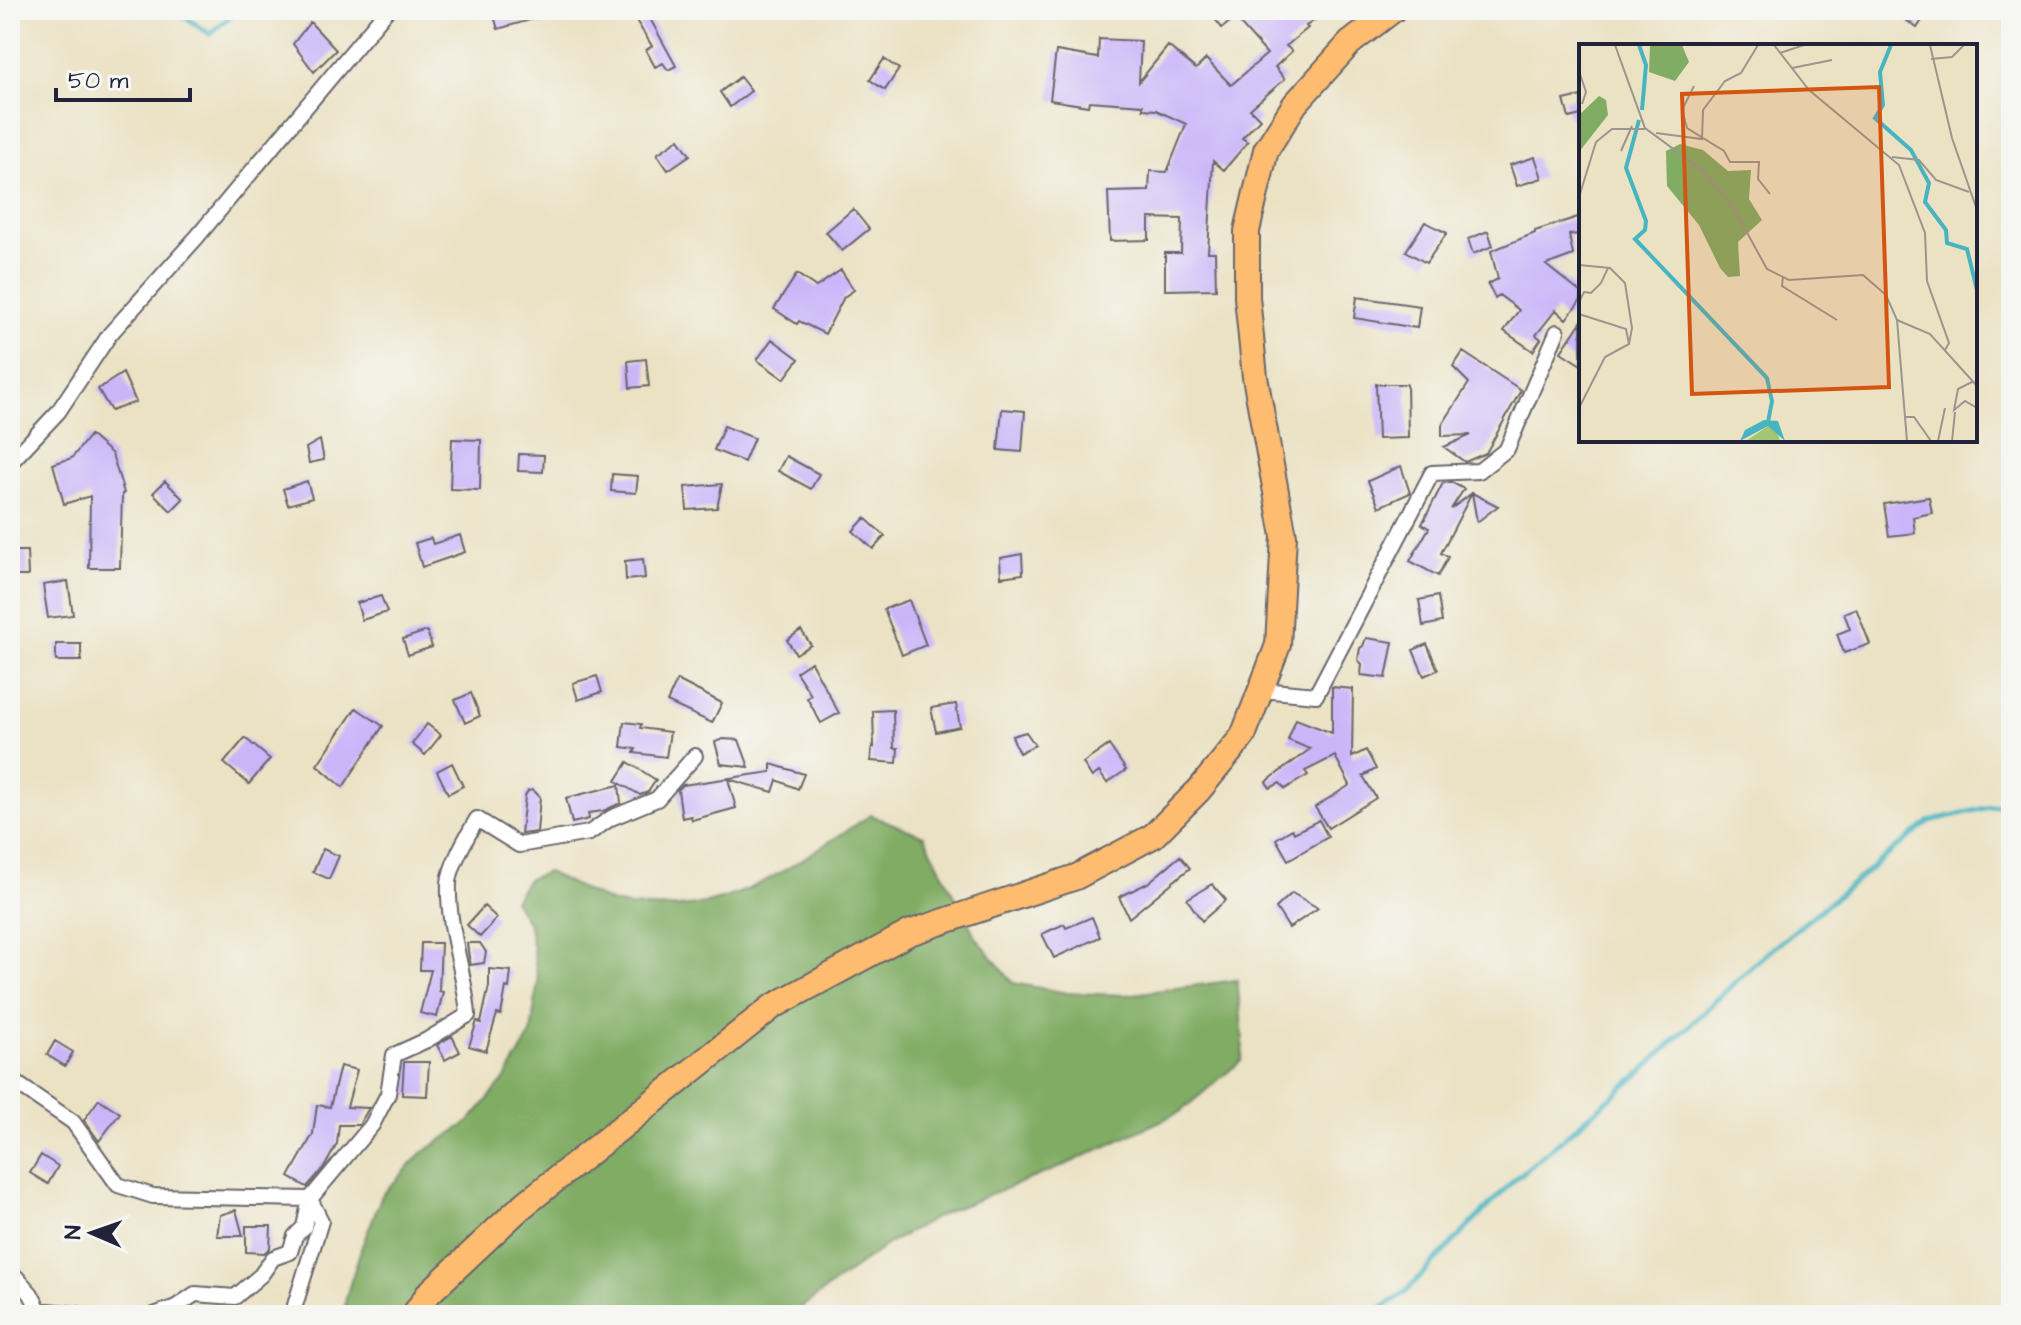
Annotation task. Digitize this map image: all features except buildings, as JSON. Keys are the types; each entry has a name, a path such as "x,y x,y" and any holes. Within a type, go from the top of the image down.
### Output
{"highway":[{"path":"414,1315 429,1293 520,1208 772,1007 909,933 1076,877 1153,836 1199,790 1243,736 1278,645 1284,536 1255,377 1247,297 1247,231 1266,150 1295,104 1350,43 1393,10"}],"street":[{"path":"10,463 58,412 110,334 197,237 387,10"},
{"path":"1261,690 1316,695 1432,473 1479,471 1507,449 1557,332"},
{"path":"154,1315 176,1307 195,1294 235,1297 261,1275 273,1258 290,1252 295,1236 304,1227 310,1199 372,1125 388,1094 394,1055 427,1040 468,1015 466,987 452,922 449,881 477,819 519,845 589,833 611,818 657,799 695,756"},
{"path":"10,1079 73,1122 118,1185 153,1196 310,1199"},
{"path":"292,1315 321,1221 310,1199"},
{"path":"10,1277 16,1277 31,1294 39,1310 85,1315"}],"green space":[{"path":"871,815 924,836 975,936 1013,983 1067,993 1126,995 1237,980 1242,1060 1180,1112 1063,1166 944,1213 889,1243 791,1315 344,1315 346,1297 362,1246 382,1195 422,1153 469,1122 505,1079 531,1034 538,980 529,925 514,900 528,879 547,872 605,900 627,906 682,907 712,902 767,880"}],"waterway":[{"path":"175,10 210,34 237,10"},
{"path":"1372,1315 1404,1293 1514,1180 1640,1073 1755,963 1930,821 2011,802"}]}
